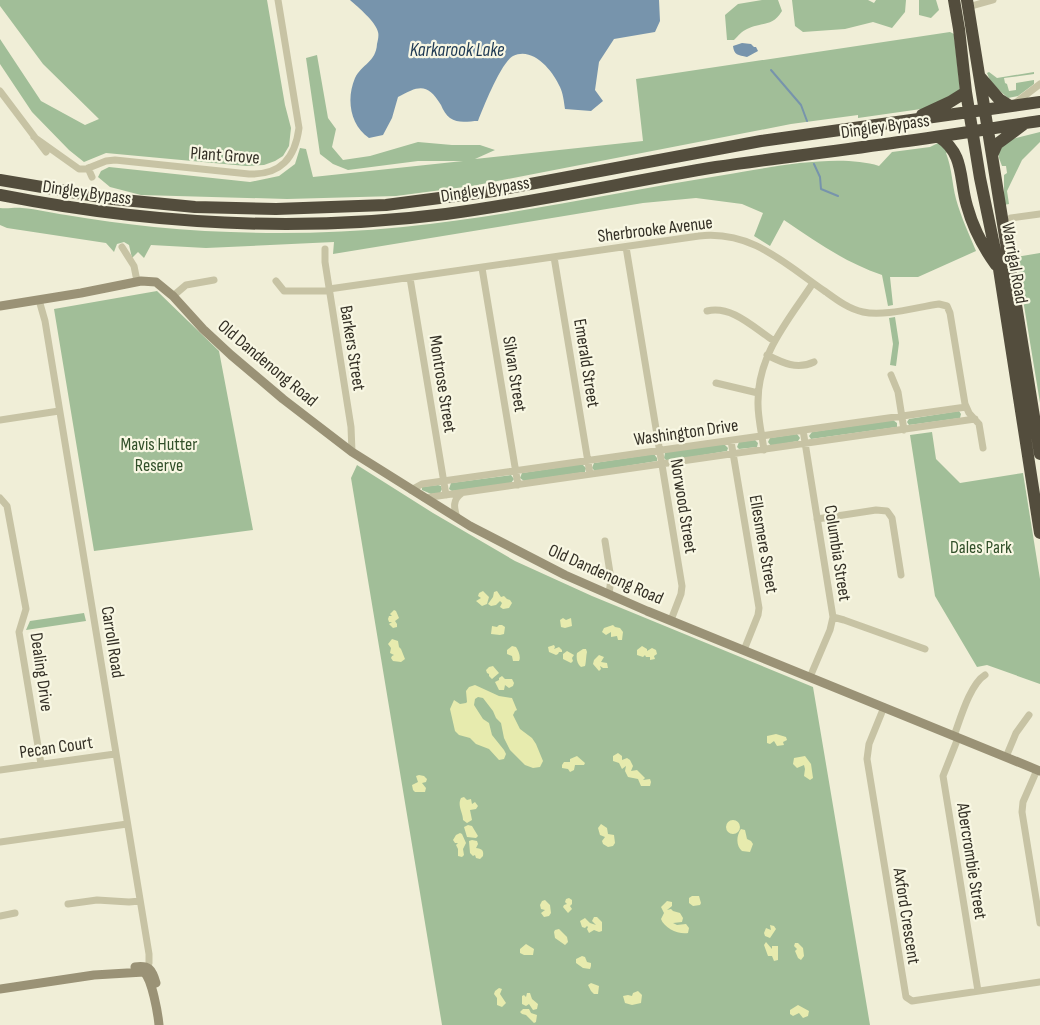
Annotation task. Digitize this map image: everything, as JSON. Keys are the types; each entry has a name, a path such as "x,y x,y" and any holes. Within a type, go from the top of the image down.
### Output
{"highway":[{"name":"Warrigal Road","path":"954,0 972,132 999,269 1040,533"},
{"name":"Warrigal Road","path":"967,3 993,153 1040,454"},
{"path":"980,77 999,99 1011,106"},
{"path":"913,120 966,92"},
{"name":"Dingley Bypass","path":"0,180 113,199 196,207 276,209 386,205 493,191 761,141 1040,102"},
{"name":"Dingley Bypass","path":"0,195 65,208 181,221 277,225 359,222 446,214 717,167 939,137 1040,121"},
{"path":"993,153 998,144 1024,124"},
{"path":"939,137 949,144 957,158 966,206 985,249 999,269"}],"main road":[{"name":"Old Dandenong Road","path":"0,306 80,293 107,292 138,284 156,285 246,369 352,452 457,518 518,552 671,620 1038,770"},
{"path":"0,989 146,969"},
{"name":"Carroll Road","path":"146,969 151,983 159,1023"}],"street":[{"name":"Plant Grove","path":"88,168 104,161 119,160 257,174 271,172 286,161 297,142 299,128 278,0"},
{"path":"967,3 993,0"},
{"path":"1011,106 1040,84"},
{"path":"0,90 46,152"},
{"path":"34,137 75,168 88,168 92,177"},
{"path":"1011,218 1040,214"},
{"name":"Sherbrooke Avenue","path":"276,281 284,292 329,290 707,236 722,235 736,237 760,247 850,308 868,313 884,313 939,304 945,305 950,313 966,409"},
{"name":"Norwood Street","path":"626,247 682,586 681,594 671,620"},
{"path":"122,248 134,266 138,284"},
{"name":"Barkers Street","path":"325,249 324,258 349,416 352,452"},
{"name":"Emerald Street","path":"554,257 590,474"},
{"name":"Silvan Street","path":"482,268 518,485"},
{"name":"Montrose Street","path":"410,278 446,495"},
{"path":"171,298 186,285 214,280"},
{"path":"764,450 758,412 758,393 767,355 812,283"},
{"name":"Carroll Road","path":"41,299 150,959 146,969"},
{"path":"707,311 716,309 726,310 774,341"},
{"path":"767,355 794,366 806,366 814,362"},
{"path":"891,375 897,387 904,430"},
{"path":"716,383 758,393"},
{"path":"966,409 979,425 983,448"},
{"name":"Washington Drive","path":"411,490 422,484 902,416 966,409"},
{"path":"0,420 59,411"},
{"name":"Washington Drive","path":"424,498 975,419"},
{"name":"Columbia Street","path":"803,430 833,617 830,630 810,677"},
{"name":"Ellesmere Street","path":"731,441 759,608 744,650"},
{"path":"457,518 455,503 458,496 464,492"},
{"name":"Dealing Drive","path":"0,498 7,506 24,589 26,609 19,632 41,764"},
{"path":"818,519 876,510 886,511 892,518 901,575"},
{"path":"604,541 611,579 609,594"},
{"path":"833,617 925,649"},
{"name":"Abercrombie Street","path":"978,991 943,776 974,688 978,680 985,675"},
{"name":"Axford Crescent","path":"884,707 869,744 866,759 905,996 908,1000 912,1001 1040,982"},
{"path":"1006,757 1016,733 1029,715"},
{"name":"Pecan Court","path":"0,770 115,754"},
{"path":"1038,770 1023,802 1022,812 1040,923"},
{"path":"0,842 127,824"},
{"path":"68,904 98,900 140,901"},
{"path":"0,916 15,913"}],"green space":[{"path":"0,0 267,0 285,105 291,128 289,146 283,156 264,165 246,166 106,153 84,162 69,150 32,112 0,64 0,39 41,101 85,125 99,119 43,64 0,6"},
{"path":"762,0 778,0 782,11 774,20 745,30 734,40 727,40 725,15 738,4"},
{"path":"792,0 868,0 874,3 876,0 906,0 905,12 892,28 873,22 845,29 803,32 795,26"},
{"path":"919,0 936,0 939,10 931,18 919,15"},
{"path":"950,32 954,34 960,90 928,108 858,118 858,115 791,124 472,186 396,196 287,199 141,195 110,187 98,177 101,171 109,167 250,182 279,176 295,164 300,148 306,149 313,177 463,161 418,161 348,170 333,164 320,154 306,58 317,55 328,118 336,129 332,147 343,160 370,156 418,142 480,145 495,150 475,159 643,141 636,79"},
{"path":"989,72 997,78 1034,72 1034,74 1004,78 1009,91 1016,90 1016,83 1034,80 1034,84 1018,96 1008,98 991,83 987,73"},
{"path":"1040,132 1040,142 1022,160 1007,191 1009,204 1004,205 1004,175 1007,173 1006,166 1002,166 999,158 998,149 1012,139"},
{"path":"938,143 950,150 946,153 950,164 956,199 976,251 918,277 890,277 893,305 888,306 882,275 843,258 784,220 770,246 754,236 763,213 742,204 696,198 643,203 333,254 334,242 206,248 151,245 144,258 138,252 132,258 129,245 124,242 117,244 114,252 106,243 7,228 0,225 0,208 17,208 132,225 216,232 310,233 372,230 484,217 802,163 843,161 862,162 879,166 892,152 930,147"},
{"path":"1040,253 1040,403 1016,257"},
{"name":"Mavis Hutter Reserve","path":"157,291 219,351 253,530 94,551 54,309"},
{"path":"895,317 899,343 896,366 890,365 893,344 889,318"},
{"path":"959,411 961,414 960,418 909,425 907,422 909,419"},
{"path":"893,420 897,423 897,427 811,439 809,436 812,432"},
{"name":"Dales Park","path":"932,432 936,459 960,483 1023,473 1040,579 1040,684 987,665 977,667 935,596 910,435"},
{"path":"797,434 800,438 798,441 771,446 768,442 770,438"},
{"path":"755,440 758,443 757,447 739,449 737,447 739,442"},
{"path":"724,444 728,448 727,451 667,461 664,458 667,452"},
{"path":"654,454 657,461 595,471 592,468 594,463"},
{"path":"582,464 586,468 585,472 524,481 520,478 522,473"},
{"path":"357,465 433,513 515,561 592,596 813,687 870,1025 442,1025 351,478"},
{"path":"511,475 514,479 511,483 452,491 449,489 451,483"},
{"path":"438,485 442,489 440,493 431,494 422,490 422,487"},
{"path":"84,613 86,621 26,630 30,621"}],"sand":[{"path":"483,591 489,597 487,604 482,606 476,601 481,598 478,596"},
{"path":"497,591 501,597 504,596 510,600 512,603 509,608 503,609 500,607 502,603 500,601 496,605 491,606 488,604 494,592"},
{"path":"394,610 399,618 395,621 397,627 393,628 389,624 392,622 389,622 388,619 389,616 392,616 390,614"},
{"path":"563,618 566,620 571,618 572,626 561,627 560,620"},
{"path":"499,625 505,627 504,634 491,634 492,626 497,627"},
{"path":"613,625 620,628 623,632 622,640 618,640 617,636 611,637 611,632 606,635 602,632 604,628"},
{"path":"392,639 398,641 405,659 401,662 393,661 391,658 394,655 390,653 391,648 388,644"},
{"path":"554,645 554,649 559,647 562,652 556,655 549,652 548,647"},
{"path":"512,646 518,650 519,661 513,661 512,656 507,654 507,650"},
{"path":"642,646 647,651 652,648 656,650 655,659 650,660 650,657 645,655 643,657 637,655 637,650"},
{"path":"586,649 587,652 585,666 581,667 578,663 577,653"},
{"path":"567,651 574,655 571,663 563,659 563,654"},
{"path":"599,655 604,657 601,662 607,663 608,668 600,666 601,669 599,671 593,664"},
{"path":"493,666 499,673 492,679 486,670"},
{"path":"502,676 505,679 512,679 513,686 509,688 505,685 504,690 499,690 495,682"},
{"path":"475,685 499,696 512,698 517,710 513,715 520,729 532,738 536,744 543,761 540,767 533,768 525,765 510,750 504,738 501,723 483,698 478,697 475,699 474,705 483,719 489,723 492,735 504,750 506,754 504,759 499,760 489,749 476,744 470,738 459,735 455,731 450,709 454,700 460,704 466,703 466,691 469,687"},
{"path":"776,734 786,737 787,740 783,742 784,745 777,746 774,741 770,744 767,743 767,736"},
{"path":"618,753 622,756 622,760 627,758 630,760 633,766 631,771 637,770 645,778 643,780 650,779 650,786 641,786 638,779 628,777 625,771 626,766 622,769 619,763 613,761 613,756"},
{"path":"577,756 585,763 584,765 575,765 574,770 570,772 568,769 562,768 564,762 570,762 570,759"},
{"path":"805,756 811,764 813,778 810,780 804,776 804,765 797,768 793,764 794,758"},
{"path":"419,775 427,779 426,782 422,783 426,788 425,792 415,792 413,790 412,785 418,782 416,776"},
{"path":"464,797 467,800 471,799 472,804 475,802 478,806 476,809 470,810 472,820 467,823 463,820 460,806 461,798"},
{"path":"733,820 738,822 740,827 738,832 733,834 728,832 726,827 728,822"},
{"path":"601,824 607,828 608,834 614,835 615,843 613,846 608,847 603,844 602,841 605,837 600,835 598,828"},
{"path":"472,826 478,836 476,838 467,837 464,827"},
{"path":"741,829 745,830 747,839 753,844 750,852 742,851 738,844"},
{"path":"460,833 466,843 462,857 458,856 456,845 458,843 455,843 453,840"},
{"path":"469,841 477,841 476,848 483,851 483,856 480,859 470,853"},
{"path":"699,896 700,905 693,906 689,903 689,898"},
{"path":"566,899 572,900 570,906 572,909 568,913 563,907 567,904 565,902"},
{"path":"545,900 550,905 551,913 549,916 544,917 541,913 545,910 541,909 540,905"},
{"path":"667,901 672,902 672,906 667,910 671,909 680,913 683,918 682,922 673,923 677,925 686,924 689,928 688,933 672,930 661,919 664,913 661,907"},
{"path":"594,917 597,917 602,922 602,931 594,930 589,933 588,927 582,927 580,921 585,918 590,923 596,925 592,921"},
{"path":"770,925 776,929 770,938 765,936 764,933 766,928 771,930"},
{"path":"559,929 567,937 568,942 565,945 555,938 554,932"},
{"path":"766,942 772,949 772,946 778,946 778,960 774,961 772,956 768,956 764,945"},
{"path":"795,943 798,943 803,948 804,956 801,960 795,951 797,949 794,946"},
{"path":"526,944 534,949 533,955 520,953 520,949"},
{"path":"582,956 585,957 587,962 591,963 590,969 583,968 576,963 576,959"},
{"path":"591,983 599,986 598,994 594,994 591,991 588,985"},
{"path":"499,988 502,989 500,994 506,1003 502,1007 497,1005 497,998 494,994"},
{"path":"638,991 642,995 641,1003 632,1005 625,1003 623,996 632,996 633,993"},
{"path":"527,993 530,993 532,999 538,1004 537,1009 533,1010 529,1004 526,1006 522,1004 522,996 526,997"},
{"path":"798,1005 809,1011 808,1016 803,1018 799,1013 793,1016 790,1014 790,1010"},
{"path":"523,1009 529,1009 531,1013 537,1015 536,1022 534,1023 520,1012"}],"water":[{"name":"Karkarook Lake","path":"350,0 659,0 660,21 655,32 614,39 599,62 595,90 603,101 591,111 565,109 561,89 553,74 535,57 528,54 520,54 513,56 503,67 493,85 478,121 460,122 453,120 446,114 432,93 422,88 417,88 398,97 392,118 383,135 369,138 363,133 354,119 350,103 355,78 374,55 378,33 377,28 370,19"},
{"path":"742,43 751,44 758,51 747,57 737,54 733,46"}],"waterway":[{"path":"771,70 801,105 807,121"},
{"path":"814,164 820,177 821,189 838,196"}]}
